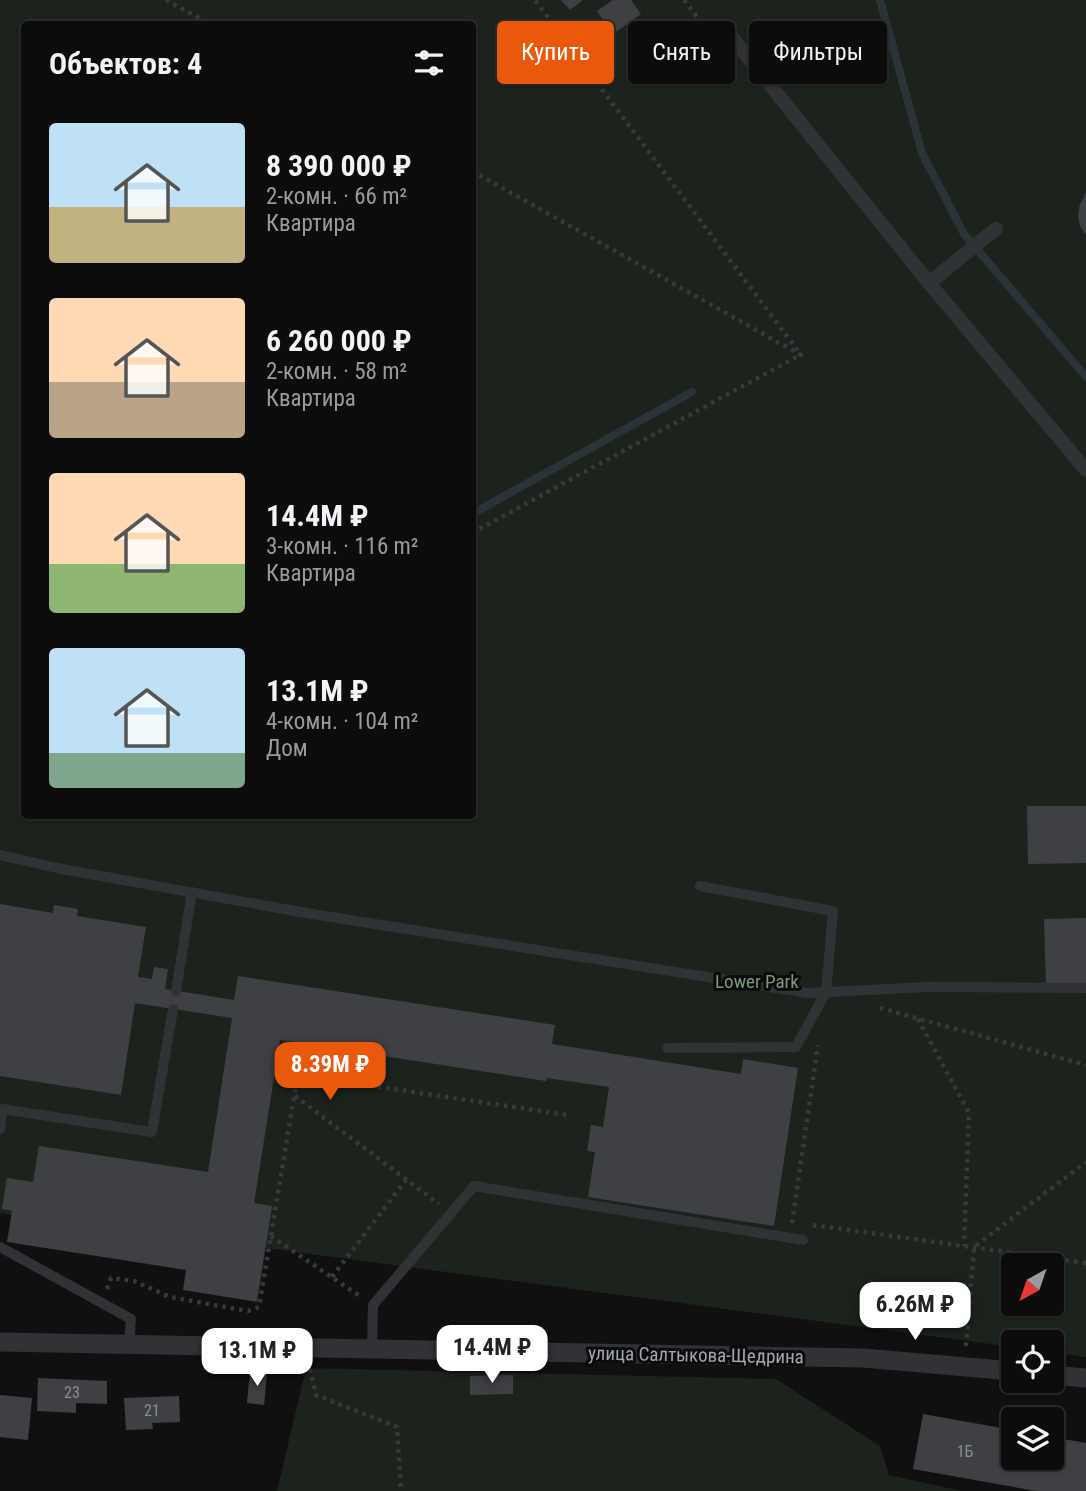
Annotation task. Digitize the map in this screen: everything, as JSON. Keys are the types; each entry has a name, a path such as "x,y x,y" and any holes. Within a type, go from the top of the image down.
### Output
{"street":[{"path":"735,41 929,283 1086,470"},
{"path":"929,283 996,229"},
{"name":"улица Салтыкова-Щедрина","path":"0,1342 863,1358 1001,1370"},
{"path":"1064,1376 1086,1378"}],"lane":[{"path":"0,855 57,868 306,913 808,993 927,987 1086,988"},
{"path":"667,1048 796,1047 826,992 832,911 700,886"},
{"path":"176,991 192,892"},
{"path":"0,1129 1,1109 152,1132 173,1009"},
{"path":"372,1348 373,1305 474,1186 803,1240"},
{"path":"0,1248 131,1319 129,1344"}],"path":[{"path":"166,0 204,21"},
{"path":"535,0 801,355"},
{"path":"684,0 701,21"},
{"path":"476,173 801,355"},
{"path":"476,532 801,355"},
{"path":"878,1007 1086,1065"},
{"path":"918,1018 970,1112 964,1246"},
{"path":"789,1238 820,1033"},
{"path":"102,1303 111,1278 134,1281 170,1297 248,1311 259,1307 296,1085 307,1076 567,1115"},
{"path":"294,1096 451,1213"},
{"path":"965,1353 974,1247 1086,1162"},
{"path":"332,1277 406,1180"},
{"path":"792,1222 1086,1263"},
{"path":"271,1236 373,1305"},
{"path":"304,1347 316,1395 397,1427 401,1491"}],"green space":[{"name":"Lower Park","path":"0,0 1086,0 1086,1357 1064,1354 1064,1330 1001,1330 1001,1345 0,1213"},
{"path":"306,1368 776,1379 880,1446 889,1475 961,1491 277,1491"}],"building":[{"path":"561,0 583,0 570,10"},
{"path":"613,0 631,0 641,14 614,33 614,21 604,21 597,11"},
{"path":"1086,193 1086,235 1080,226 1078,215"},
{"path":"1027,806 1086,806 1086,863 1028,864"},
{"path":"0,904 53,913 54,905 78,909 77,916 146,927 138,977 152,979 154,967 168,969 165,989 234,1000 238,976 555,1025 552,1044 741,1074 743,1059 798,1068 774,1226 588,1197 595,1152 587,1151 591,1125 603,1127 609,1087 547,1078 546,1081 280,1040 254,1203 272,1206 257,1302 183,1290 186,1270 7,1242 12,1211 2,1209 7,1178 33,1182 39,1146 208,1172 232,1018 135,1003 121,1095 0,1076"},
{"path":"1086,918 1086,983 1046,984 1044,919"},
{"path":"250,1371 267,1373 264,1405 247,1403"},
{"path":"513,1375 513,1394 470,1395 470,1376"},
{"path":"38,1378 107,1381 107,1404 76,1403 76,1413 37,1411"},
{"path":"0,1395 32,1398 28,1440 0,1437"},
{"path":"179,1396 180,1422 152,1423 153,1429 126,1430 124,1398"},
{"path":"923,1414 1001,1428 1001,1470 1064,1470 1064,1439 1086,1443 1086,1491 1036,1491 913,1469"}],"waterway":[{"path":"880,0 922,153 964,234 1086,377"},
{"path":"476,512 692,392"}]}
